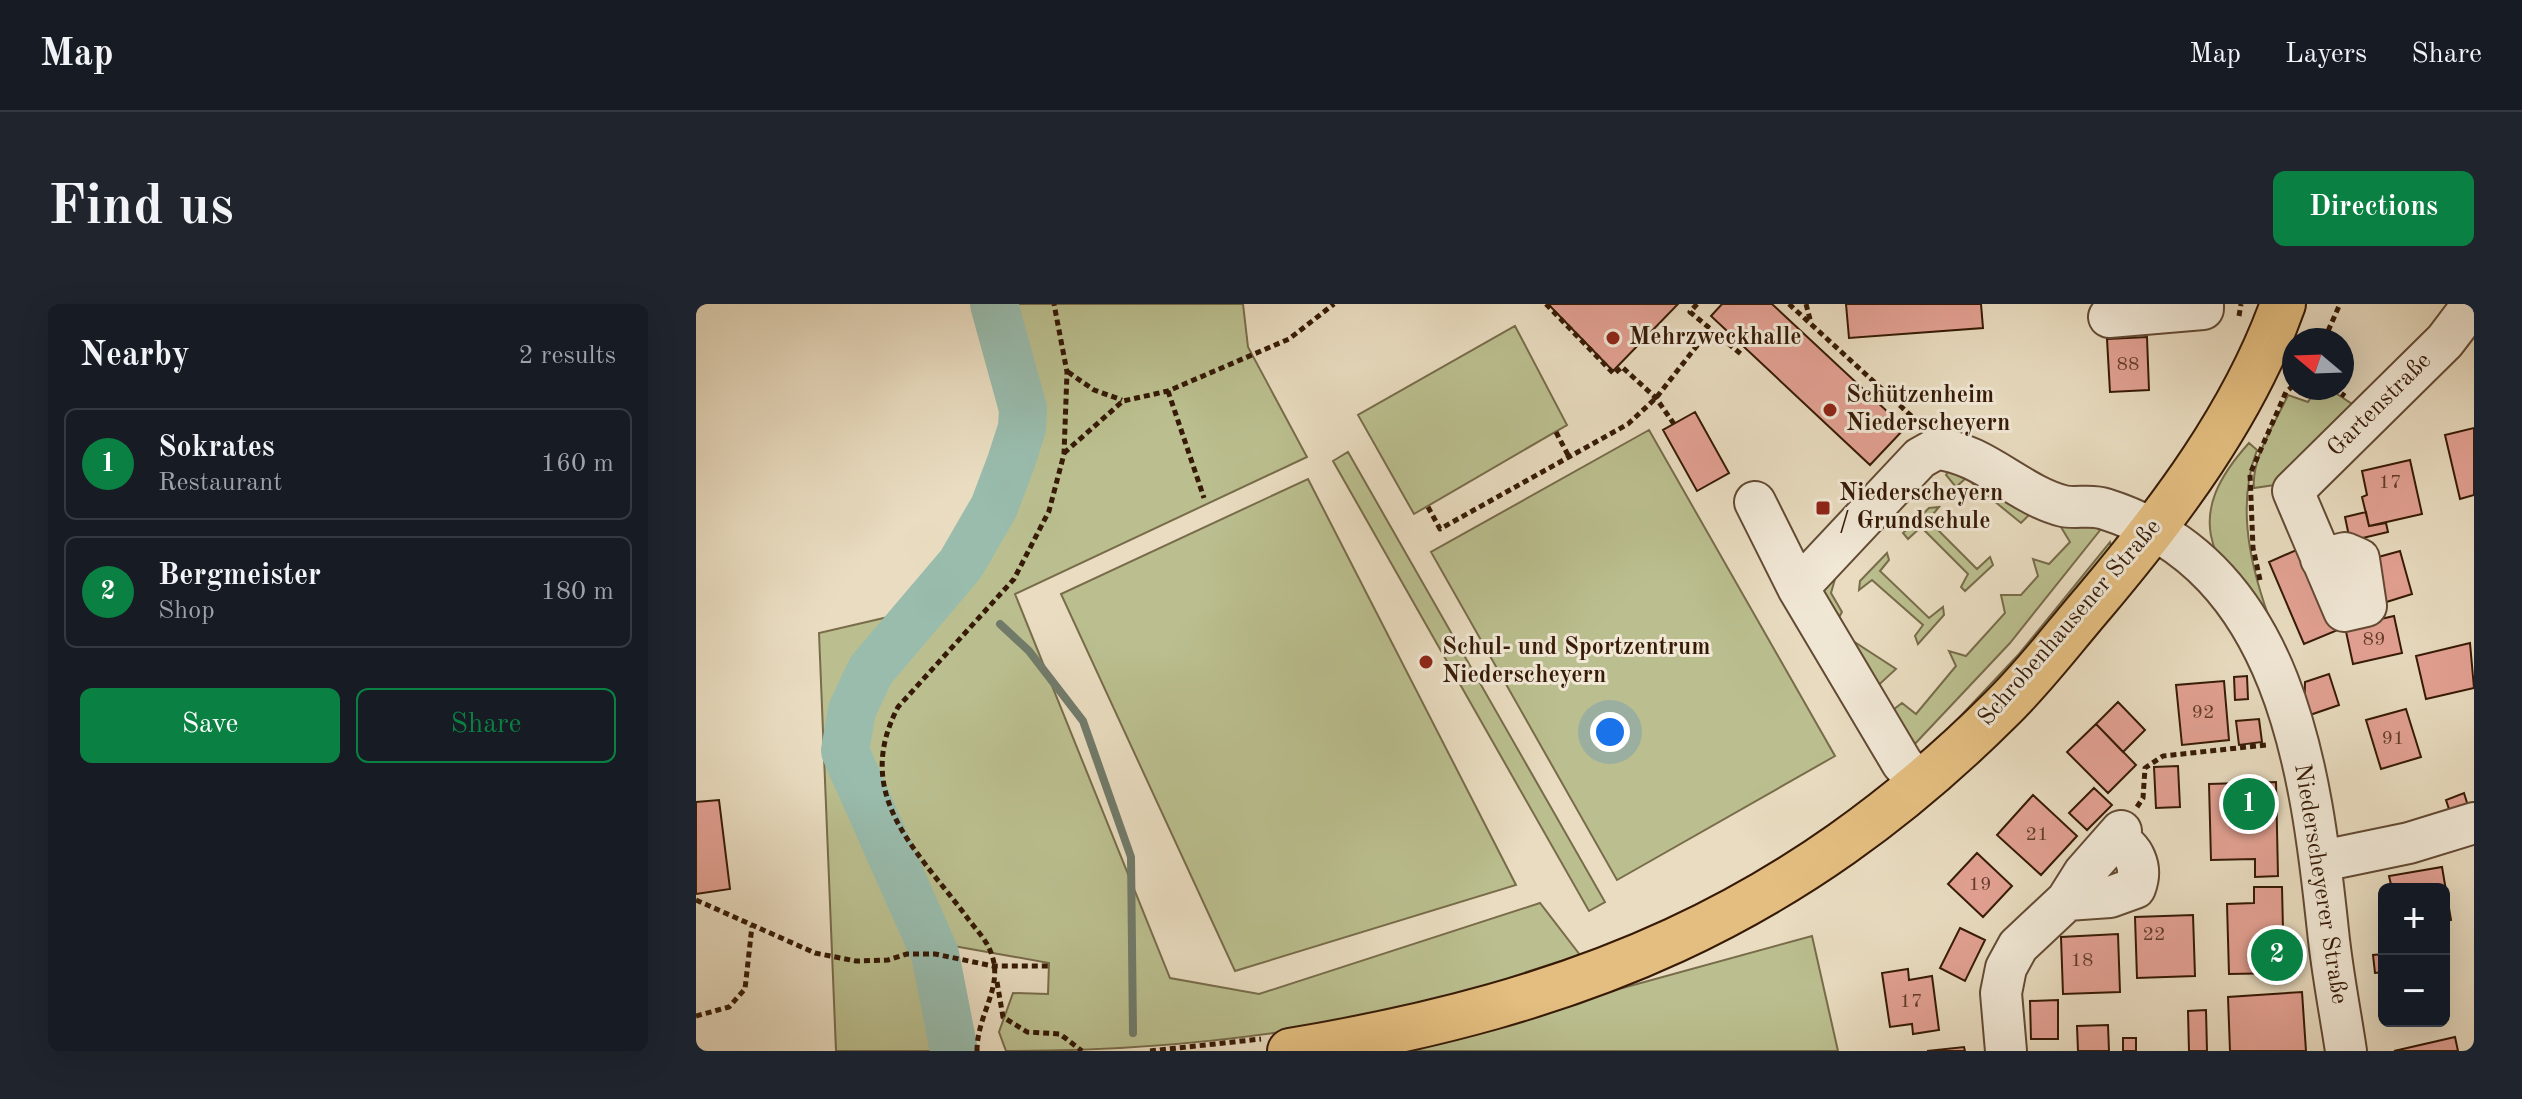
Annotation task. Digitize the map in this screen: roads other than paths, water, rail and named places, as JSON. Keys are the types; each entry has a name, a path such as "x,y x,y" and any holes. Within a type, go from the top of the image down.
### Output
{"main road":[{"name":"Schrobenhausener Straße","path":"1282,1044 1472,1015 1570,984 1667,946 1786,884 1831,854 1919,783 2002,709 2152,529 2223,428 2256,370 2283,304"}],"street":[{"path":"2109,317 2203,309 2203,304"},
{"name":"Gartenstraße","path":"2321,559 2293,491 2471,315"},
{"path":"1798,588 1794,570 1801,555 1925,429 1952,429 2072,485 2101,507"},
{"path":"1798,588 1929,451 1958,454 2063,506 2101,507"},
{"path":"1755,502 1798,588 1902,763 1919,783"},
{"name":"Niederscheyerer Straße","path":"2101,507 2152,529 2175,543 2210,574 2256,630 2285,695 2298,742 2322,861 2328,934 2346,1051"},
{"path":"2322,861 2409,843 2474,823"},
{"path":"2006,1051 2001,993 2006,968 2018,946 2067,900 2084,873 2118,835"}],"waterway":[{"path":"954,1051 935,954 845,751 852,710 871,670 961,564 994,507 1011,462 1022,428 1023,409 994,304"},
{"path":"1000,624 1029,651 1083,721 1131,857 1133,1033"}],"place":[{"name":"Mehrzweckhalle","path":"1613,338"},
{"name":"Schützenheim Niederscheyern","path":"1830,410"},
{"name":"Niederscheyern / Grundschule","path":"1823,508"},
{"name":"Schul- und Sportzentrum Niederscheyern","path":"1426,662"},
{"name":"Sokrates","path":"2249,804"},
{"name":"Bergmeister","path":"2277,955"}]}
